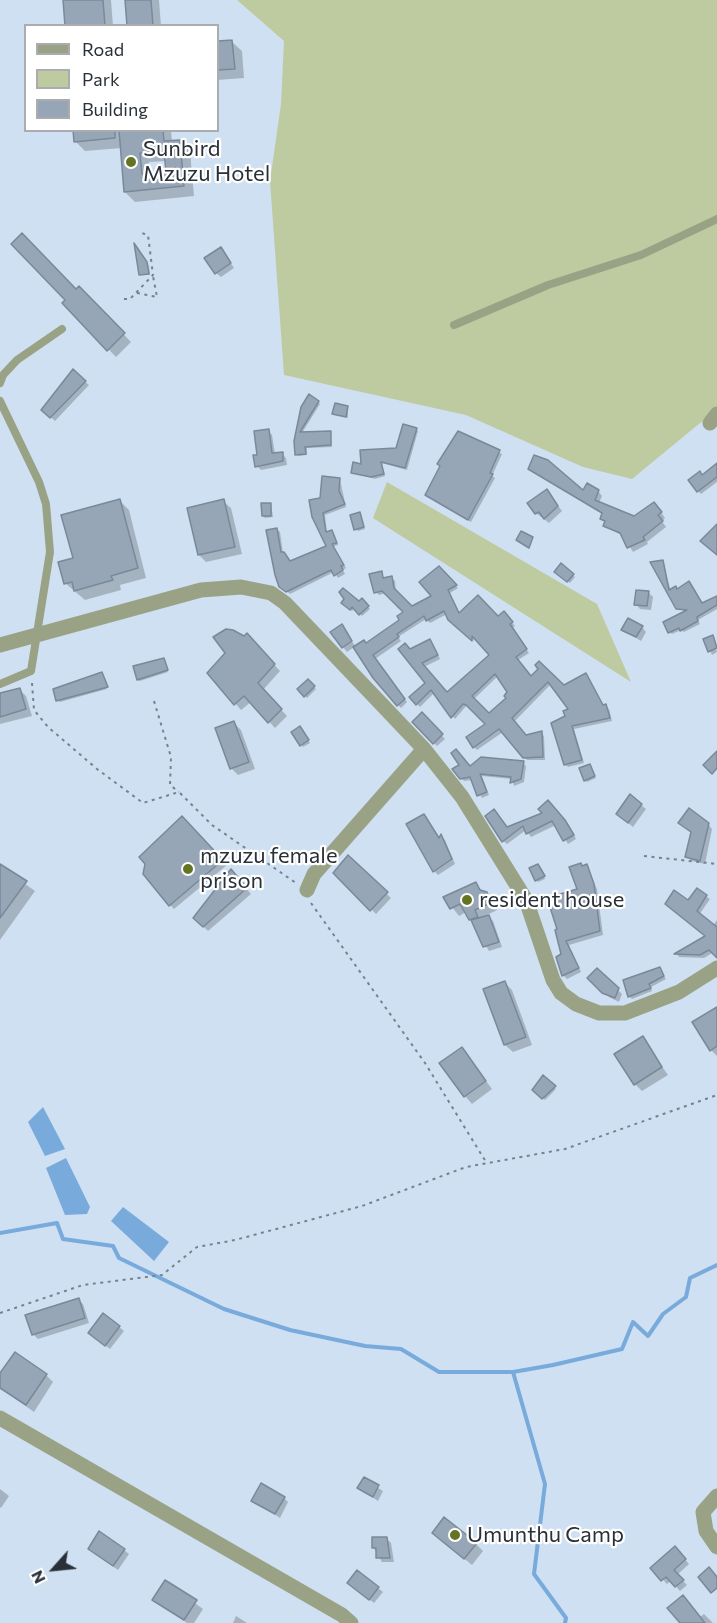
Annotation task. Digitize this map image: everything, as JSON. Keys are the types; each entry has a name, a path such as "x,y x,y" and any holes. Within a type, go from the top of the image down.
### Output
{"street":[{"path":"0,645 176,594 226,586 257,588 285,603 424,749 462,797 517,881 536,922 553,980 561,993 576,1004 599,1013 625,1013 679,992 717,968"},
{"path":"307,890 314,874 364,821 424,749"},
{"path":"0,1418 342,1615 351,1623"},
{"path":"717,1496 703,1512 706,1531 717,1547"}],"lane":[{"path":"453,325 548,285 641,255 717,219"},
{"path":"0,383 3,375 17,360 62,330"},
{"path":"0,401 39,482 46,504 50,552 39,633 31,671 0,684"}],"path":[{"path":"137,293 158,297 148,235 138,232"},
{"path":"124,299 130,299 153,275"},
{"path":"31,671 34,710 48,727 97,769 143,803 178,792"},
{"path":"154,701 171,757 170,785 212,825 307,890 312,905 425,1063 486,1162"},
{"path":"644,856 717,864"},
{"path":"0,1313 83,1285 162,1275 196,1247 235,1240 352,1209 486,1162 522,1159 565,1149 717,1095"}],"green space":[{"path":"237,0 717,0 717,409 632,479 583,467 466,415 284,375 270,181 281,104 284,41"},
{"path":"387,482 597,604 631,682 373,518"}],"water":[{"path":"43,1107 65,1149 45,1156 28,1122"},
{"path":"66,1158 90,1207 87,1214 65,1215 46,1168"},
{"path":"123,1207 169,1242 154,1261 111,1221"}],"building":[{"path":"63,0 103,0 105,24 65,24"},
{"path":"125,0 151,0 153,24 127,24"},
{"name":"Sunbird Mzuzu Hotel","path":"232,40 235,69 219,70 219,41"},
{"name":"Sunbird Mzuzu Hotel","path":"73,132 115,132 115,138 74,142"},
{"name":"Sunbird Mzuzu Hotel","path":"119,132 163,132 164,141 180,140 184,186 124,192","holes":["164,151 166,172 142,174 140,153"]},
{"path":"22,233 76,289 79,286 125,333 107,351 62,303 65,300 11,244"},
{"path":"134,243 147,262 149,274 139,275"},
{"path":"221,247 231,263 215,274 204,258"},
{"path":"73,369 86,381 50,418 41,410"},
{"path":"309,394 319,401 300,432 331,431 331,445 305,447 306,454 295,455 294,441 301,407"},
{"path":"335,403 348,406 346,417 332,414"},
{"path":"403,424 417,428 405,468 381,462 384,474 371,477 351,473 353,462 361,464 360,450 396,448"},
{"path":"269,429 272,453 283,452 283,461 255,467 253,455 257,455 254,431"},
{"path":"458,431 500,450 490,473 493,474 468,520 425,495 440,466 437,464"},
{"path":"534,455 548,460 583,490 587,483 599,490 595,500 634,516 654,502 662,512 658,515 663,521 643,537 645,540 627,548 620,533 603,526 605,521 600,519 602,513 528,469"},
{"path":"717,463 717,477 697,492 688,480 700,471 702,475"},
{"path":"322,476 340,478 339,491 345,504 323,513 326,532 332,530 337,543 332,544 344,565 341,566 343,570 334,576 331,570 286,592 279,587 275,575 266,530 277,528 281,552 284,552 290,561 326,546 312,517 309,500 320,498"},
{"path":"547,489 558,506 544,519 539,512 535,514 527,503"},
{"path":"120,499 138,568 111,576 113,580 74,591 72,582 64,584 58,562 73,558 61,515"},
{"path":"224,499 235,547 198,555 187,508"},
{"path":"261,503 271,503 271,516 262,516"},
{"path":"360,512 364,527 354,530 350,515"},
{"path":"717,524 717,555 700,541"},
{"path":"521,531 533,537 529,548 516,540"},
{"path":"663,560 669,590 676,586 677,589 689,581 702,603 717,596 717,605 697,617 698,621 680,631 679,628 668,633 663,622 687,610 676,609 650,562"},
{"path":"561,563 574,574 567,582 554,572"},
{"path":"439,566 457,585 448,590 459,613 478,595 498,616 504,611 513,622 510,624 527,649 516,657 531,676 538,669 535,665 539,661 564,685 586,673 603,705 606,704 610,718 572,726 582,760 564,765 551,723 565,716 563,711 568,709 548,682 512,718 526,735 542,731 543,757 523,758 499,729 473,748 466,737 485,724 463,704 451,718 431,690 416,705 409,697 425,683 398,649 405,643 410,649 430,639 438,655 422,663 447,692 489,655 472,636 472,641 448,620 444,611 426,621 424,616 397,634 399,637 373,655 405,699 397,706 373,678 353,647 364,640 366,643 399,620 397,616 403,612 382,591 374,593 369,574 382,571 383,578 392,576 394,588 412,606 431,596 419,582","holes":["495,674 507,692 504,696 506,698 489,713 472,696"]},
{"path":"343,588 359,601 362,598 369,606 359,615 352,607 350,610 341,603 344,599 339,592"},
{"path":"636,590 649,591 647,606 634,605"},
{"path":"628,618 643,626 636,637 621,630"},
{"path":"342,624 352,641 342,648 330,632"},
{"path":"226,629 244,636 247,633 275,664 258,683 282,709 268,723 244,696 234,705 207,673 225,653 213,637"},
{"path":"713,635 717,648 708,652 703,639"},
{"path":"164,658 168,670 137,680 133,666"},
{"path":"102,672 108,687 56,701 53,689"},
{"path":"308,679 315,686 304,697 297,689"},
{"path":"20,688 26,709 0,717 0,693"},
{"path":"422,712 443,734 433,744 412,722"},
{"path":"234,721 249,762 230,769 215,728"},
{"path":"300,726 309,740 300,746 291,732"},
{"path":"456,749 470,766 481,757 524,761 521,779 510,783 511,777 480,774 487,792 477,796 470,777 460,779 452,769 459,765 451,753"},
{"path":"717,751 717,768 712,774 703,765"},
{"path":"590,764 595,776 584,781 579,768"},
{"path":"630,794 642,804 628,823 616,814"},
{"path":"548,800 574,835 563,841 552,821 526,834 523,826 502,842 485,816 494,809 507,827 542,813 538,809"},
{"path":"689,808 709,823 700,861 685,857 691,832 678,823"},
{"path":"424,814 439,838 441,834 452,859 433,872 406,824"},
{"name":"mzuzu female prison","path":"182,816 223,860 169,906 143,874 145,864 139,857"},
{"path":"348,855 388,892 370,911 333,873"},
{"path":"581,863 582,866 587,864 594,884 600,931 566,941 579,968 562,976 556,957 561,954 555,930 557,929 547,898 577,889 569,867"},
{"path":"0,864 27,881 0,918"},
{"path":"538,864 545,876 535,881 529,868"},
{"path":"231,869 247,888 203,927 193,918"},
{"name":"resident house","path":"476,882 480,890 487,892 491,903 475,910 478,917 469,920 460,904 450,909 443,897"},
{"path":"697,888 707,895 697,911 717,927 717,958 709,950 700,955 674,954 705,936 665,904 674,890 688,900"},
{"path":"489,915 499,942 483,947 471,920"},
{"path":"660,967 664,976 649,984 651,988 628,997 623,980"},
{"path":"597,968 619,988 615,998 602,993 587,978"},
{"path":"505,981 526,1037 504,1045 483,989"},
{"path":"717,1007 717,1046 710,1051 692,1022"},
{"path":"643,1036 662,1067 634,1085 614,1054"},
{"path":"462,1047 486,1081 464,1097 439,1063"},
{"path":"543,1075 556,1086 542,1099 532,1090"},
{"path":"79,1298 85,1318 32,1335 25,1315"},
{"path":"103,1313 120,1326 105,1346 88,1333"},
{"path":"15,1352 47,1374 26,1405 0,1388 0,1373"},
{"path":"364,1477 379,1485 373,1497 357,1488"},
{"path":"261,1483 285,1497 275,1514 251,1501"},
{"path":"444,1517 477,1543 464,1559 432,1533"},
{"path":"99,1531 125,1549 113,1566 88,1549"},
{"path":"372,1537 387,1537 390,1558 376,1558 376,1548 372,1548"},
{"path":"675,1546 686,1559 674,1570 684,1580 675,1587 666,1577 661,1581 650,1568"},
{"path":"709,1567 717,1577 717,1588 711,1593 698,1577"},
{"path":"357,1570 379,1587 369,1600 347,1583"},
{"path":"165,1580 197,1600 184,1620 152,1600"},
{"path":"683,1595 705,1623 680,1623 667,1608"}],"waterway":[{"path":"0,1233 57,1223 63,1239 113,1246 119,1258 224,1309 290,1330 365,1346 401,1349 439,1372 513,1372 622,1349 633,1322 648,1336 663,1314 686,1297 690,1278 717,1265"},
{"path":"513,1372 545,1484 534,1574 566,1618 565,1623"}],"place":[{"name":"Sunbird Mzuzu Hotel","path":"131,162"},
{"name":"mzuzu female prison","path":"188,869"},
{"name":"resident house","path":"467,900"},
{"name":"Umunthu Camp","path":"455,1535"}]}
